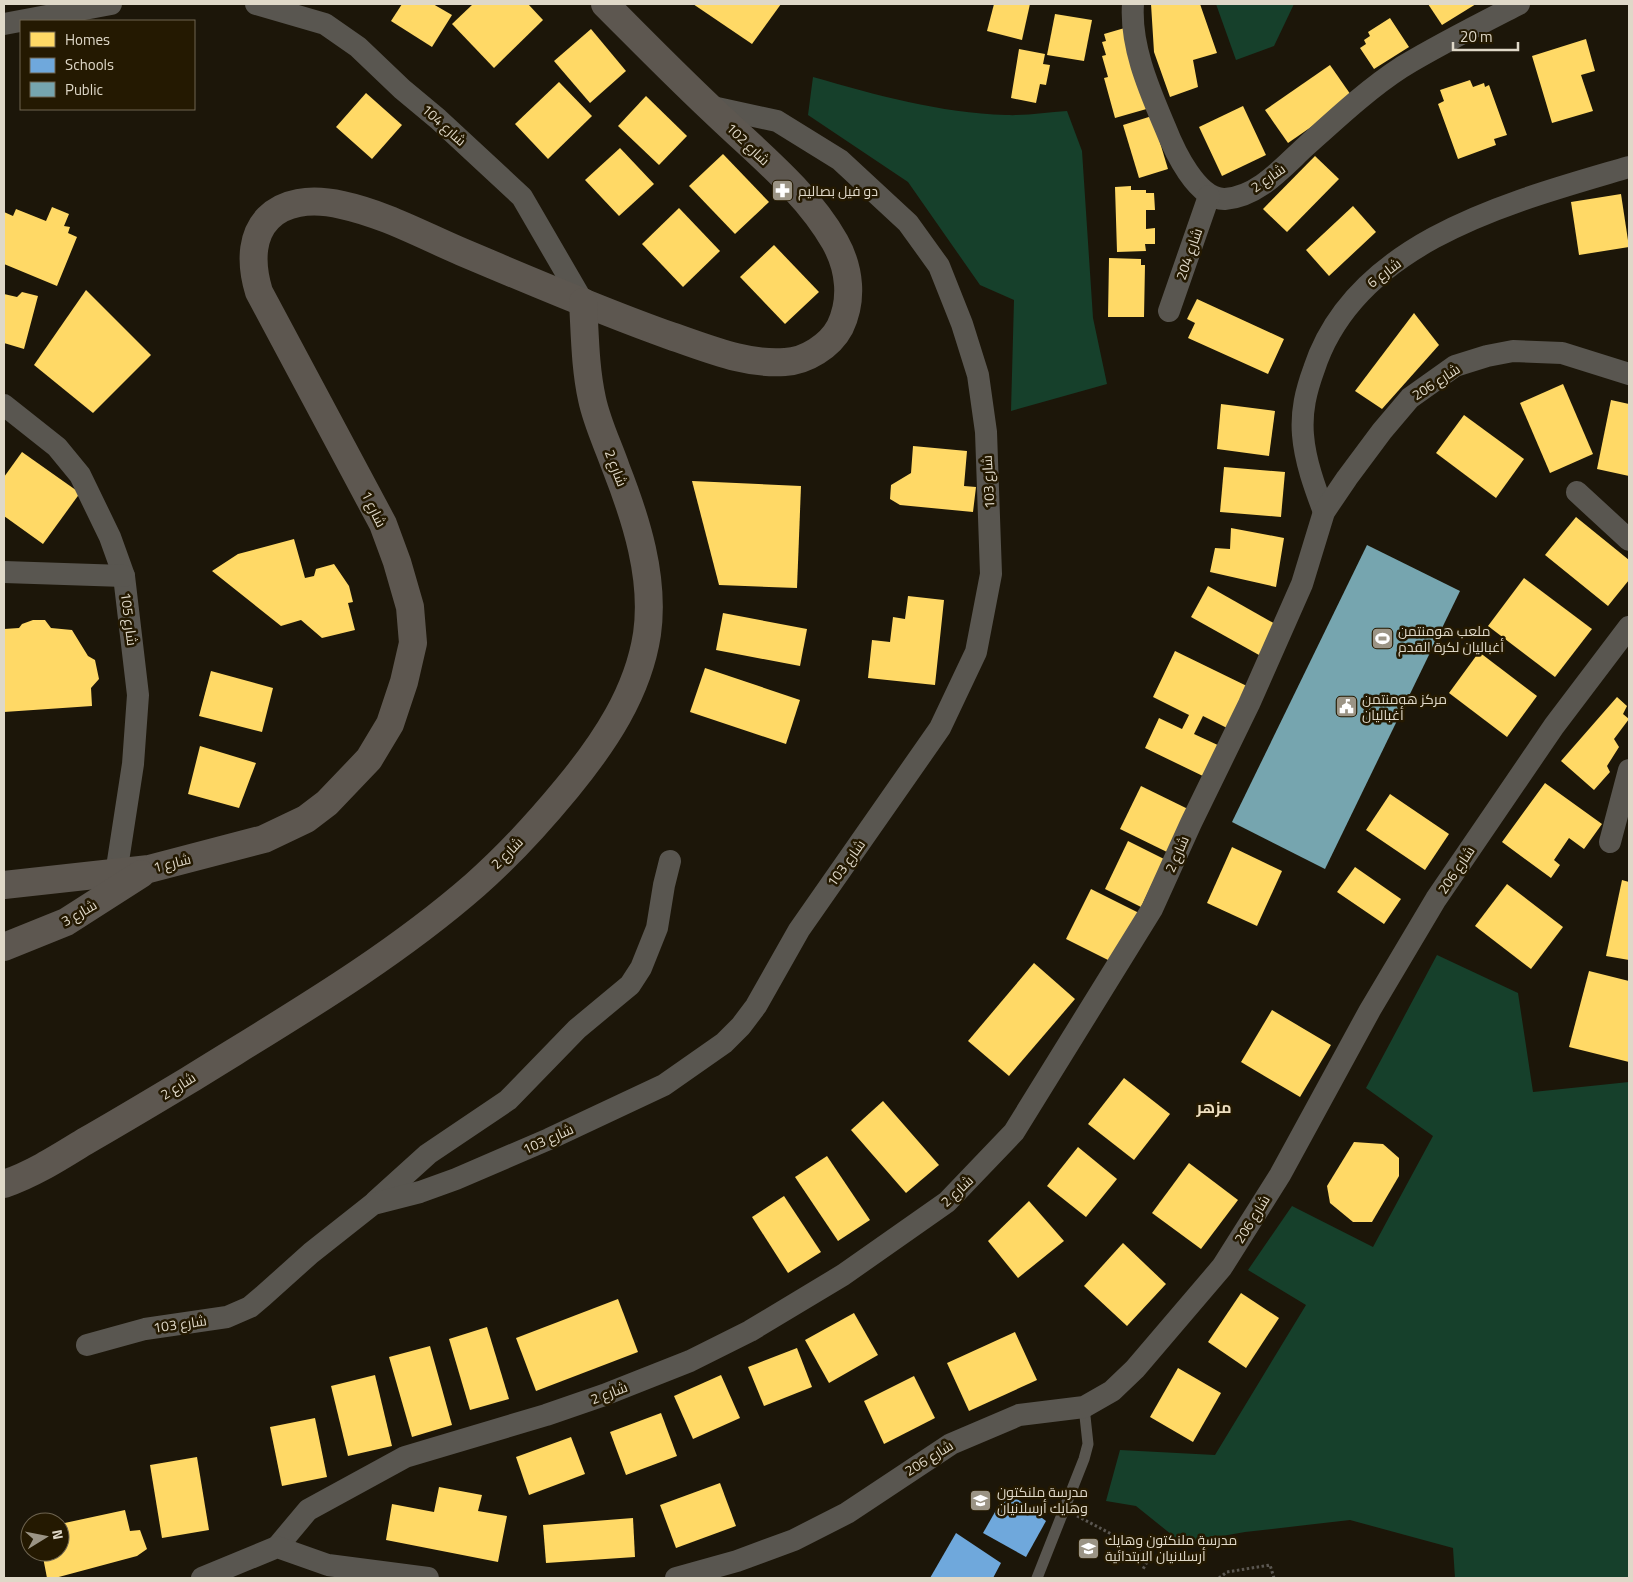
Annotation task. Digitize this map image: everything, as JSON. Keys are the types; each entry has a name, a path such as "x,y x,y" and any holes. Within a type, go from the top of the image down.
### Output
{"main road":[{"name":"شارع 102","path":"583,302 608,314 716,352 759,360 792,361 818,350 834,338 847,312 850,292 846,270 836,243 814,211 770,164 708,106 605,4"},
{"name":"شارع 1","path":"4,885 149,869 264,839 306,819 327,803 369,759 390,724 404,682 413,643 410,607 397,562 382,524 259,292 254,274 258,231 275,210 299,202 340,204 397,221 438,241 583,302"},
{"name":"شارع 2","path":"4,1184 27,1176 126,1118 396,948 476,884 542,818 592,758 620,715 641,664 647,630 647,601 645,563 636,528 592,400 586,358 583,302"},
{"name":"شارع 3","path":"4,947 66,922 149,869"}],"street":[{"path":"25,20 111,4"},
{"name":"شارع 104","path":"256,4 325,24 358,47 402,89 445,126 522,197 583,302"},
{"path":"1133,4 1132,16 1138,53 1166,131 1186,170 1209,196"},
{"name":"شارع 2","path":"1209,196 1224,199 1234,197 1247,192 1272,177 1313,140 1401,68 1519,4"},
{"path":"4,24 20,21"},
{"name":"شارع 103","path":"87,1345 145,1328 227,1316 250,1307 373,1204 420,1192 456,1179 549,1139 664,1085 724,1043 741,1026 756,1006 799,930 940,728 976,652 991,574 986,432 978,375 962,324 939,266 908,223 840,160 777,120 708,106"},
{"name":"شارع 6","path":"1324,512 1314,484 1303,436 1304,401 1320,349 1342,311 1366,284 1461,223 1504,206 1629,167"},
{"name":"شارع 204","path":"1169,311 1209,196"},
{"name":"شارع 206","path":"1324,512 1347,478 1410,398 1454,366 1487,356 1513,351 1562,353 1629,374"},
{"name":"شارع 105","path":"4,405 57,448 80,475 110,537 124,576 138,695 133,764 116,874"},
{"path":"1577,492 1629,540"},
{"name":"شارع 2","path":"277,1548 308,1510 405,1457 546,1415 604,1395 690,1361 750,1331 843,1275 947,1202 1014,1132 1152,909 1191,823 1249,704 1302,584 1324,512"},
{"path":"4,572 124,576"},
{"name":"شارع 206","path":"676,1578 737,1561 794,1540 847,1513 943,1449 980,1430 1019,1415 1084,1407 1112,1391 1135,1369 1222,1267 1280,1175 1370,1010 1436,900 1554,726 1629,628"},
{"path":"1610,842 1629,770"},
{"path":"373,1204 428,1154 508,1100 577,1029 630,985 641,968 657,928 670,861"},
{"path":"202,1578 277,1548 328,1565 428,1578"}],"lane":[{"path":"1037,1578 1066,1510 1088,1444 1084,1407"}],"path":[{"path":"1066,1510 1142,1550 1150,1557 1143,1569"},
{"path":"1218,1578 1226,1572 1270,1565 1274,1578"}],"green space":[{"path":"1216,4 1294,4 1274,46 1236,60"},
{"path":"813,77 908,102 957,111 1014,115 1067,111 1082,151 1093,318 1107,384 1011,411 1014,300 980,285 908,182 808,115"},
{"path":"1437,955 1518,993 1533,1092 1629,1082 1629,1578 1455,1578 1453,1548 1350,1520 1245,1532 1182,1543 1136,1506 1106,1501 1120,1450 1215,1455 1306,1305 1248,1270 1292,1206 1373,1247 1433,1136 1366,1088"}],"building: Homes":[{"path":"402,4 433,4 452,15 432,47 391,21"},
{"path":"473,4 528,4 543,20 494,68 452,24"},
{"path":"693,4 781,4 752,44"},
{"path":"994,4 1030,4 1022,40 987,31"},
{"path":"1151,4 1200,4 1217,53 1193,60 1198,87 1170,97 1154,52"},
{"path":"1428,4 1476,4 1442,25"},
{"path":"1055,14 1092,20 1084,61 1047,55"},
{"path":"1390,18 1409,47 1374,69 1360,48 1366,44 1364,40 1370,36 1368,32"},
{"path":"1128,27 1150,108 1115,118 1104,78 1108,77 1102,56 1106,55 1102,42 1106,41 1104,34"},
{"path":"591,29 626,71 590,103 554,61"},
{"path":"1586,39 1595,71 1581,75 1593,111 1552,123 1532,56"},
{"path":"1019,49 1045,54 1043,64 1050,65 1046,85 1040,84 1036,103 1011,98"},
{"path":"1330,65 1353,98 1288,143 1265,110"},
{"path":"1470,80 1473,87 1484,83 1485,87 1489,85 1507,135 1494,139 1496,145 1458,159 1438,104 1444,101 1440,90"},
{"path":"559,82 592,116 548,159 515,124"},
{"path":"366,93 402,125 372,159 336,127"},
{"path":"646,96 687,136 659,165 618,126"},
{"path":"1243,106 1266,155 1222,176 1199,127"},
{"path":"1152,116 1168,169 1139,178 1123,125"},
{"path":"620,148 654,184 619,216 585,180"},
{"path":"723,154 769,202 735,234 689,186"},
{"path":"1315,156 1339,179 1287,232 1263,209"},
{"path":"1131,186 1131,190 1146,190 1146,193 1154,193 1155,210 1146,210 1146,229 1155,228 1155,244 1145,244 1146,251 1117,252 1115,187"},
{"path":"1621,194 1629,247 1579,255 1571,202"},
{"path":"1353,206 1376,232 1329,276 1306,250"},
{"path":"52,207 69,214 64,226 70,227 68,233 77,237 57,286 4,264 4,212 13,216 16,209 46,221"},
{"path":"679,208 720,251 683,287 642,244"},
{"path":"774,245 819,292 785,324 740,277"},
{"path":"1109,258 1141,259 1141,265 1145,265 1144,317 1108,317"},
{"path":"86,290 151,355 93,413 34,365"},
{"path":"22,292 38,296 24,349 4,343 4,294 17,297"},
{"path":"1197,299 1284,339 1268,374 1188,338 1195,323 1187,319"},
{"path":"1414,313 1439,345 1382,409 1355,391"},
{"path":"1563,384 1593,454 1550,473 1520,403"},
{"path":"1611,400 1629,404 1629,476 1597,469"},
{"path":"1221,404 1275,411 1269,456 1217,449"},
{"path":"1464,415 1524,459 1496,498 1436,453"},
{"path":"913,446 967,451 964,486 976,487 973,512 900,505 890,499 891,485 911,473"},
{"path":"22,452 80,493 43,544 4,516 4,477"},
{"path":"1224,467 1285,472 1281,517 1220,512"},
{"path":"692,481 801,486 797,588 719,585"},
{"path":"1576,517 1629,560 1629,580 1608,606 1545,555"},
{"path":"1231,528 1284,538 1276,587 1210,572 1215,548 1230,549"},
{"path":"294,539 305,578 314,576 316,569 334,564 349,586 353,602 348,603 355,630 322,638 301,620 281,626 212,571 238,554"},
{"path":"1524,578 1592,629 1555,677 1488,626"},
{"path":"1208,586 1277,625 1259,655 1191,617"},
{"path":"908,596 944,600 935,685 868,678 872,640 890,642 893,617 905,619"},
{"path":"723,613 807,629 800,666 716,650"},
{"path":"33,620 45,620 51,628 72,630 88,656 95,660 99,679 91,688 92,706 4,712 4,629 19,628 22,624"},
{"path":"1175,651 1253,689 1233,731 1203,716 1194,734 1222,747 1207,778 1145,748 1159,718 1182,729 1189,715 1153,697"},
{"path":"1479,652 1537,696 1507,737 1449,693"},
{"path":"705,668 800,700 786,744 690,712"},
{"path":"211,671 273,688 262,732 199,716"},
{"path":"1617,697 1627,706 1623,714 1629,719 1614,739 1619,747 1607,766 1610,772 1594,790 1561,761"},
{"path":"200,746 256,763 239,808 188,794"},
{"path":"1545,783 1602,824 1584,849 1569,838 1554,860 1560,865 1551,878 1502,842"},
{"path":"1141,786 1190,810 1169,853 1120,829"},
{"path":"1390,794 1449,834 1425,870 1366,830"},
{"path":"1128,841 1164,859 1141,907 1105,889"},
{"path":"1232,847 1282,871 1257,926 1207,903"},
{"path":"1355,867 1401,899 1384,924 1337,892"},
{"path":"1622,880 1629,882 1629,960 1606,956"},
{"path":"1507,884 1563,927 1531,969 1475,926"},
{"path":"1091,889 1139,913 1114,963 1066,939"},
{"path":"1034,963 1075,999 1009,1076 968,1041"},
{"path":"1589,971 1629,981 1629,1062 1569,1047"},
{"path":"1272,1010 1331,1045 1300,1097 1241,1062"},
{"path":"1124,1078 1170,1114 1134,1160 1088,1124"},
{"path":"883,1101 939,1165 906,1193 851,1130"},
{"path":"1354,1142 1383,1144 1399,1158 1399,1176 1372,1222 1353,1222 1330,1203 1327,1186"},
{"path":"1078,1147 1117,1179 1086,1217 1047,1186"},
{"path":"827,1156 870,1220 838,1241 795,1177"},
{"path":"1189,1163 1238,1200 1201,1249 1152,1213"},
{"path":"784,1196 821,1252 788,1273 752,1217"},
{"path":"1029,1201 1064,1241 1018,1278 988,1241"},
{"path":"1123,1243 1166,1284 1127,1326 1084,1286"},
{"path":"1241,1293 1279,1318 1246,1368 1208,1342"},
{"path":"618,1299 638,1352 536,1391 516,1338"},
{"path":"854,1313 878,1355 829,1383 805,1340"},
{"path":"487,1327 509,1399 470,1410 449,1339"},
{"path":"1015,1332 1037,1380 969,1411 947,1363"},
{"path":"430,1346 452,1425 412,1437 389,1357"},
{"path":"797,1348 812,1387 764,1406 748,1367"},
{"path":"1178,1368 1221,1393 1193,1442 1150,1417"},
{"path":"375,1375 392,1446 348,1456 331,1386"},
{"path":"721,1375 740,1418 693,1439 674,1396"},
{"path":"914,1376 935,1418 884,1444 864,1401"},
{"path":"661,1413 677,1456 626,1475 610,1432"},
{"path":"315,1418 327,1477 282,1486 270,1427"},
{"path":"571,1437 585,1474 529,1495 516,1457"},
{"path":"197,1457 209,1530 162,1538 150,1465"},
{"path":"720,1483 736,1526 676,1548 660,1505"},
{"path":"439,1487 482,1495 478,1511 507,1516 498,1562 386,1540 392,1504 434,1512"},
{"path":"125,1510 130,1531 140,1530 147,1549 137,1556 55,1578 47,1578 44,1562 70,1562 70,1522"},
{"path":"633,1518 635,1557 546,1563 543,1525"}],"building: Schools":[{"path":"1007,1491 1046,1521 1026,1557 983,1533"},
{"path":"956,1533 1001,1563 993,1578 930,1578"}],"building: Public":[{"name":"مركز هومنتمن أغباليان","path":"1367,545 1460,591 1325,869 1232,822"}],"place":[{"name":"دو فيل بصاليم","path":"782,191"},
{"name":"ملعب هومنتمن أغباليان لكرة القدم","path":"1382,639"},
{"name":"مركز هومنتمن أغباليان","path":"1346,707"},
{"name":"مدرسة ملنكتون وهايك أرسلانيان","path":"981,1500"},
{"name":"مدرسة ملنكتون وهايك أرسلانيان الابتدائية","path":"1089,1548"}],"district":[{"name":"مزهر","path":"1214,1107"}]}
